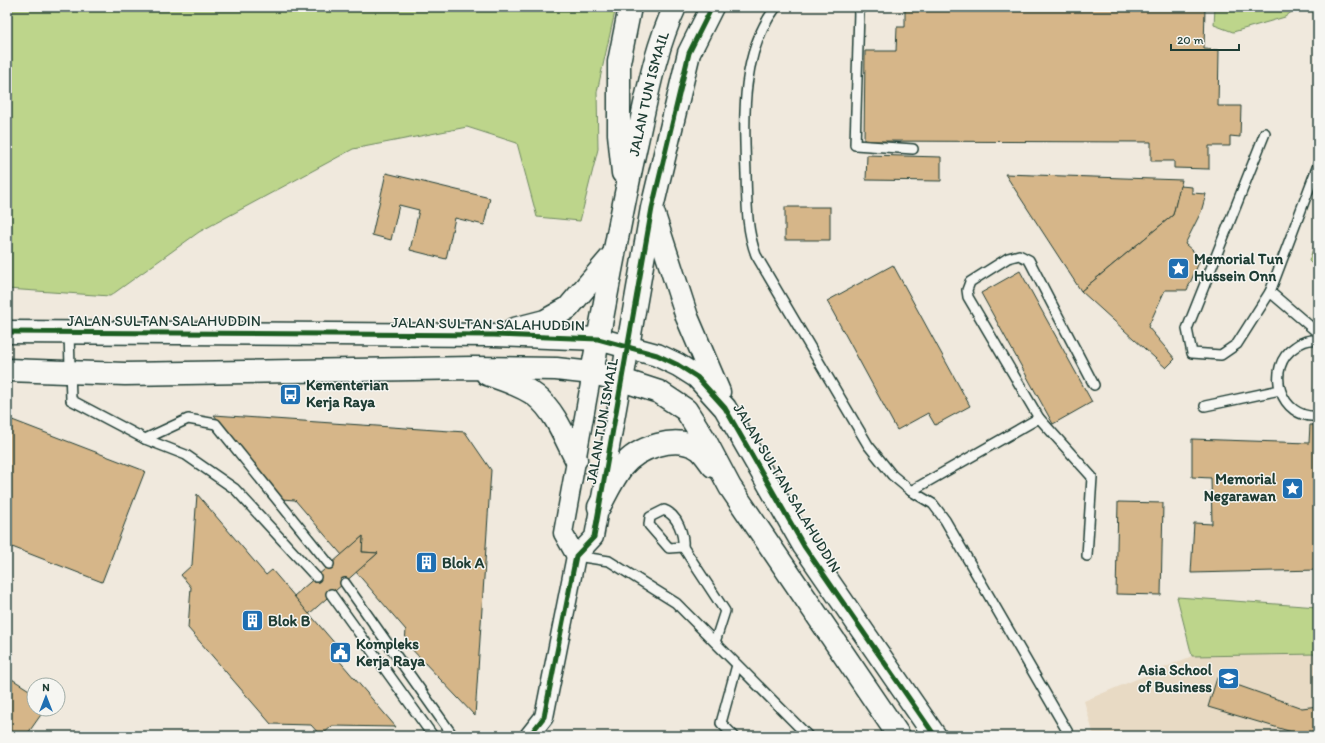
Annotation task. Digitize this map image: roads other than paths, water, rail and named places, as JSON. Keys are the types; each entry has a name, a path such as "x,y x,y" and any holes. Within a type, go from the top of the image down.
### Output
{"street":[{"path":"625,196 619,134 619,62 630,7"},
{"name":"JALAN TUN ISMAIL","path":"673,8 708,11 689,53 652,208 594,537 576,556 564,533 576,459 625,196 651,73 673,8"},
{"path":"652,208 687,317 725,408"},
{"path":"494,335 545,321 568,308 614,254"},
{"name":"JALAN SULTAN SALAHUDDIN","path":"7,332 494,335 598,339 657,355 678,365 697,377 725,408 804,546 934,736"},
{"path":"473,368 522,387 536,396 547,407 576,459"},
{"path":"7,370 125,374 473,368 556,370 592,373 622,380 659,392 686,410 705,440 730,487"},
{"path":"599,507 622,468 637,452 657,445 679,443 699,450 730,487 899,736"},
{"path":"529,736 544,717 576,556"}],"lane":[{"path":"776,7 764,22 751,61 746,84 744,130 748,228 756,255 868,445 892,475 911,491 933,504 945,520 1070,736"},
{"path":"863,7 859,11 855,145 913,149"},
{"path":"1265,133 1187,329 1192,353 1221,355 1237,344 1270,292 1318,165"},
{"path":"1087,556 1092,477 1039,418 968,297 967,290 970,282 1008,258 1019,255 1029,260 1094,385"},
{"path":"1270,292 1318,333"},
{"path":"69,333 71,400 145,439 186,455 235,489 316,577"},
{"path":"1318,340 1301,343 1289,351 1281,362 1278,376 1280,390 1288,404 1300,413 1318,416"},
{"path":"1205,406 1280,390"},
{"path":"911,491 1039,418"},
{"path":"145,439 188,419 216,424 329,564"},
{"path":"683,548 669,548 649,525 650,517 660,511 668,511 680,527 684,538 683,548 725,611 715,642"},
{"path":"576,556 609,561 676,603 808,736"},
{"path":"344,583 453,736"},
{"path":"331,594 433,736"},
{"path":"734,736 721,723 738,665"}],"place":[{"name":"Memorial Tun Hussein Onn","path":"1178,268"},
{"name":"Kementerian Kerja Raya","path":"290,394"},
{"name":"Memorial Negarawan","path":"1292,488"},
{"name":"Blok A","path":"426,563"},
{"name":"Blok B","path":"252,621"},
{"name":"Kompleks Kerja Raya","path":"340,653"},
{"name":"Asia School of Business","path":"1228,679"}]}
